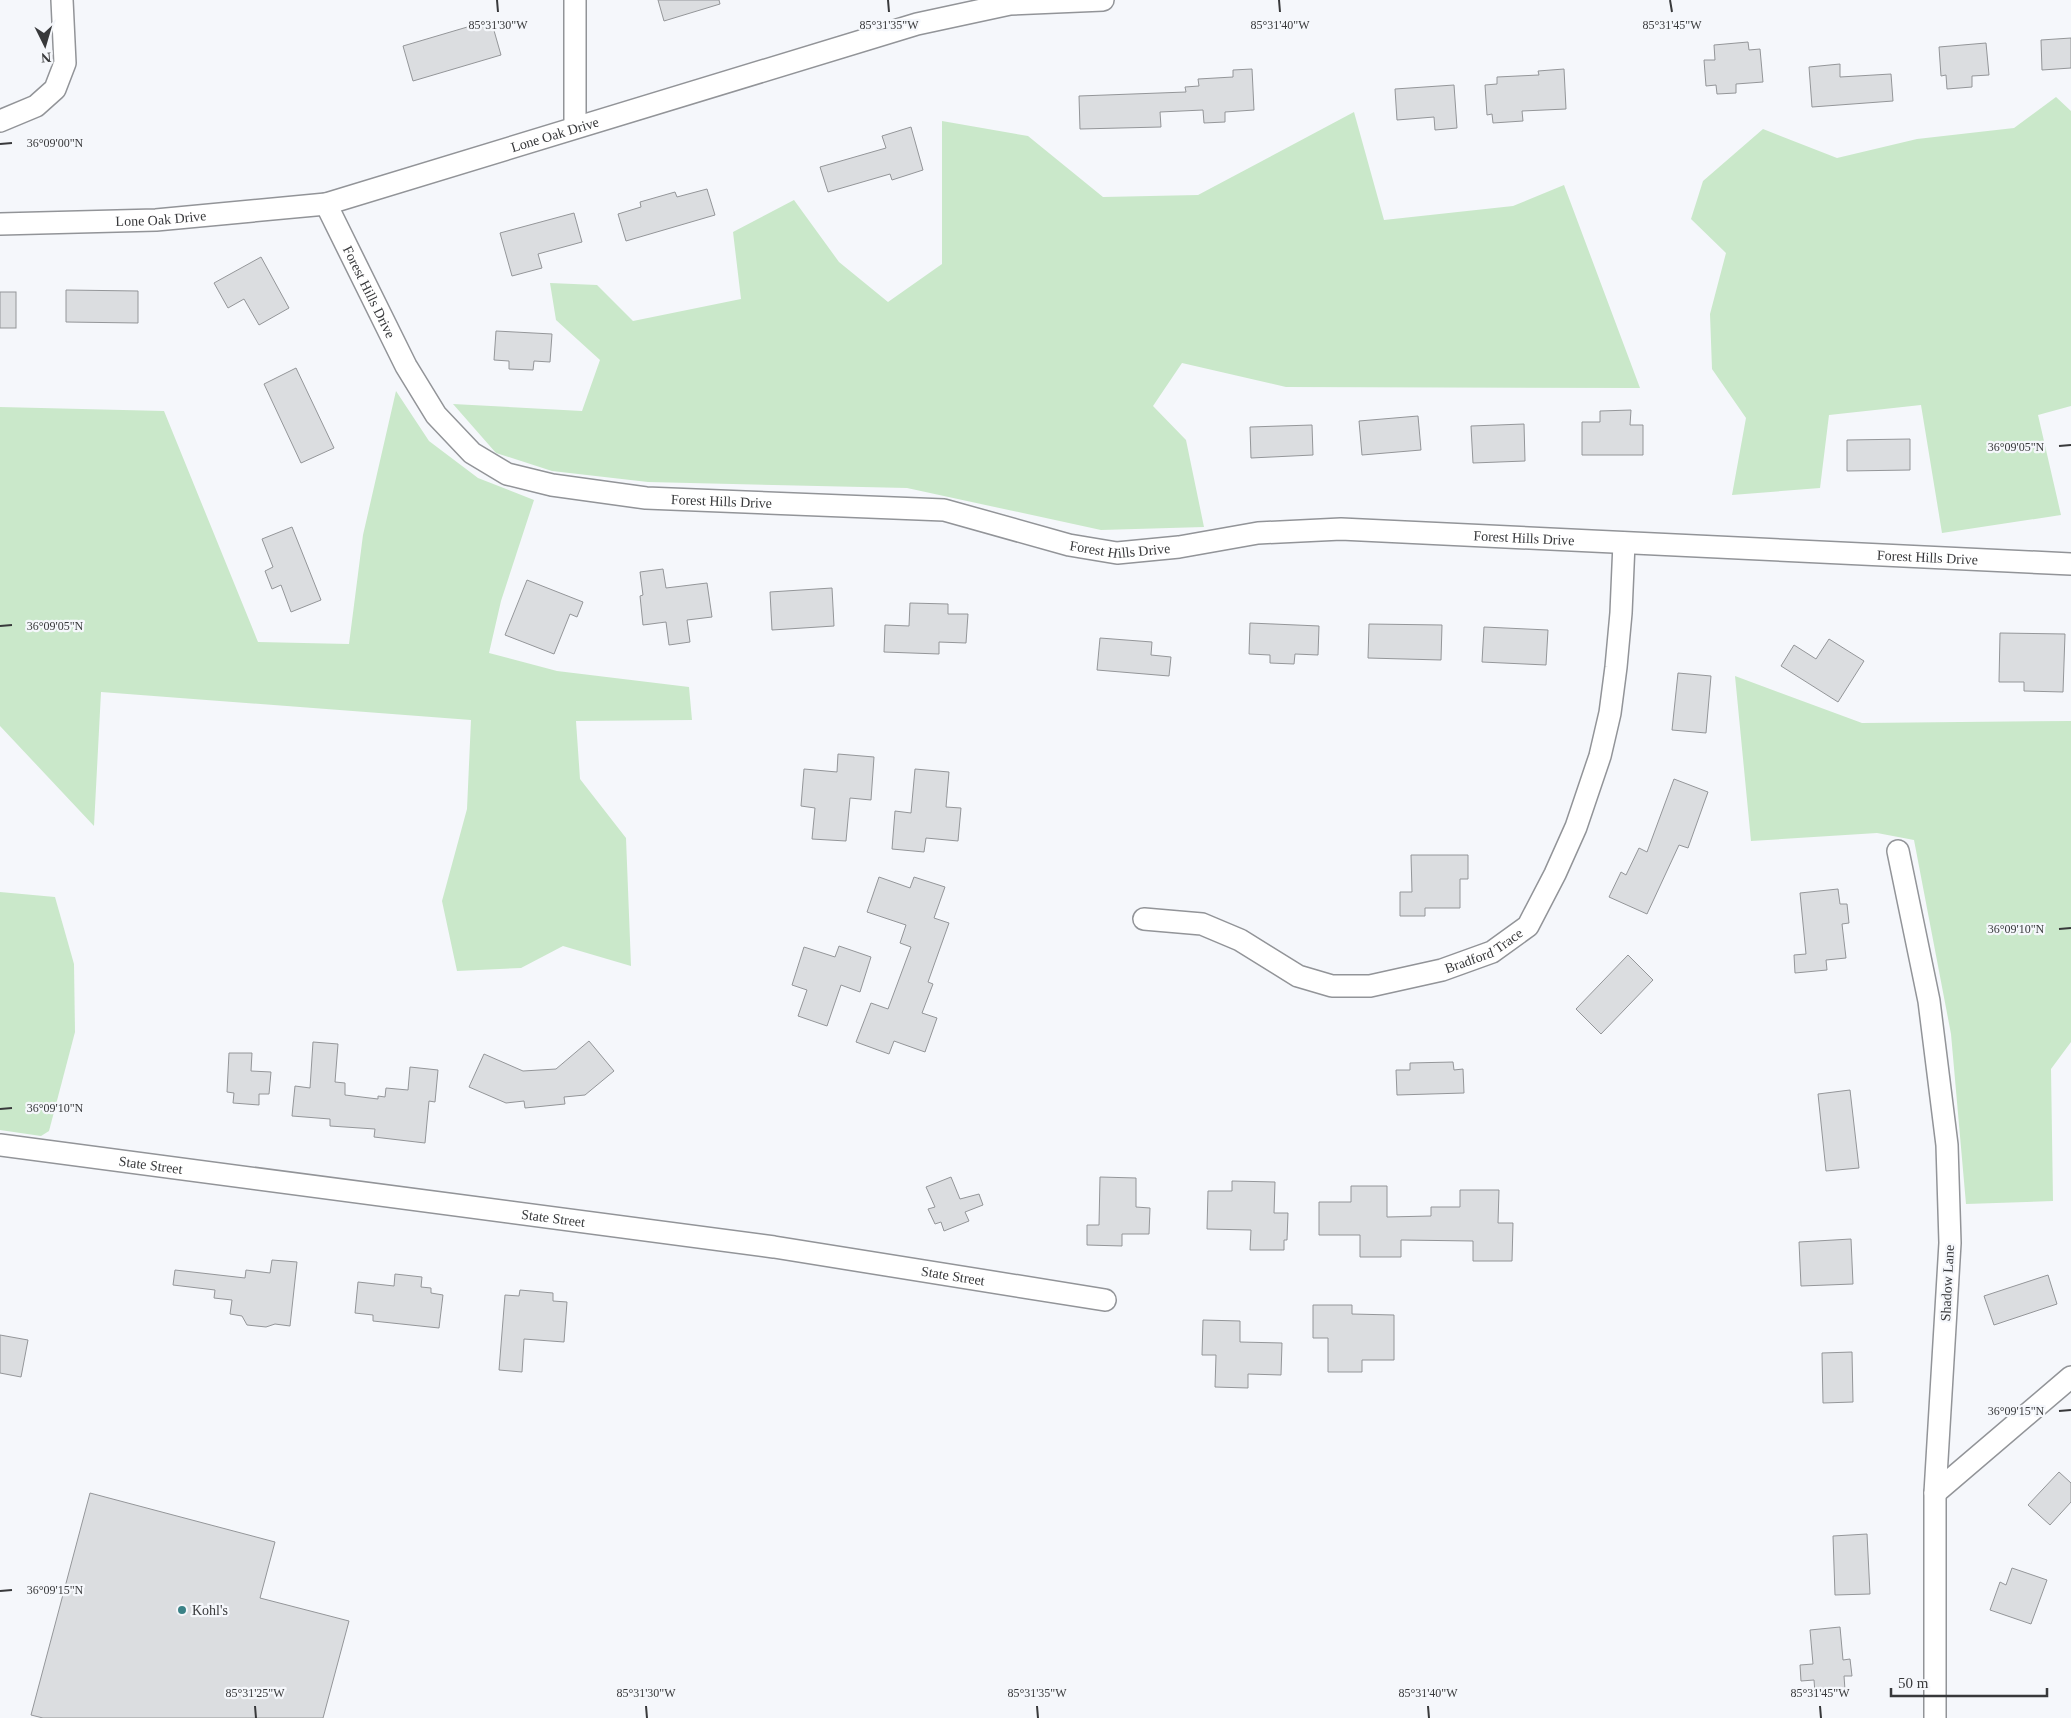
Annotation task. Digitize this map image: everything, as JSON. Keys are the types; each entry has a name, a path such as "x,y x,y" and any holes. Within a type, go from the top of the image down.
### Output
{"street":[{"path":"0,121 36,106 55,89 65,63 62,0"},
{"path":"575,0 575,127"},
{"name":"Lone Oak Drive","path":"0,224 156,220 326,204 917,24 1010,2 1102,0"},
{"name":"Forest Hills Drive","path":"326,204 406,366 436,415 472,453 507,474 552,485 646,498 944,510 1069,545 1117,553 1179,546 1258,533 1341,528 2071,564"},
{"name":"Bradford Trace","path":"1144,919 1202,924 1240,940 1298,976 1332,986 1370,986 1442,970 1492,952 1528,926 1569,843 1600,756 1610,713 1616,667 1621,613 1624,543"},
{"name":"Shadow Lane","path":"1898,852 1929,1001 1947,1146 1950,1243 1935,1493 1935,1718"},
{"name":"State Street","path":"0,1145 774,1247 1105,1300"},
{"path":"1935,1493 2071,1377"}],"green space":[{"path":"2056,97 2071,111 2071,406 2038,415 2061,515 1942,533 1921,405 1829,415 1820,488 1732,495 1746,418 1712,369 1710,314 1726,253 1691,219 1703,181 1763,129 1837,158 1917,139 2014,128"},
{"path":"1354,112 1384,220 1513,206 1564,185 1640,388 1286,387 1182,363 1153,406 1186,440 1204,527 1101,530 907,488 648,482 552,471 496,453 453,404 582,411 600,360 556,320 550,283 597,285 633,321 741,299 733,232 794,200 839,262 888,302 942,264 942,121 1028,136 1103,197 1198,195"},
{"path":"396,391 429,441 478,478 534,500 501,601 489,653 557,671 689,687 692,720 576,721 580,779 626,838 631,966 563,946 521,968 457,971 442,901 467,809 471,720 101,692 94,826 0,726 0,407 164,411 258,642 349,644 363,535"},
{"path":"1735,676 1862,723 2071,721 2071,1042 2051,1069 2053,1201 1966,1204 1951,1034 1914,840 1877,833 1751,841"},
{"path":"0,892 55,897 74,964 75,1032 49,1131 41,1136 0,1130"}],"building":[{"path":"658,0 719,0 720,4 664,21"},
{"path":"491,20 501,55 413,81 403,46"},
{"path":"2071,38 2071,68 2042,70 2041,40"},
{"path":"1748,42 1749,50 1760,49 1763,82 1736,84 1736,93 1717,94 1716,85 1706,86 1704,60 1715,60 1714,45"},
{"path":"1986,43 1989,75 1972,76 1972,87 1947,89 1946,75 1941,76 1939,47"},
{"path":"1840,64 1840,77 1891,74 1893,101 1812,107 1809,67"},
{"path":"1252,69 1254,110 1225,112 1225,122 1204,123 1203,110 1160,112 1161,127 1080,129 1079,96 1186,92 1185,87 1199,86 1198,79 1233,77 1233,70"},
{"path":"1564,69 1566,109 1522,111 1523,121 1493,123 1492,114 1487,115 1485,85 1497,84 1497,77 1539,75 1538,71"},
{"path":"1454,85 1457,128 1435,130 1434,117 1397,120 1395,89"},
{"path":"911,127 923,170 892,180 890,174 828,192 820,167 886,148 882,136"},
{"path":"707,189 715,215 626,241 618,214 641,207 640,202 675,192 677,197"},
{"path":"574,213 582,242 538,254 542,268 512,276 500,233"},
{"path":"261,257 289,308 259,325 244,299 228,308 214,283"},
{"path":"66,290 138,291 138,323 66,322"},
{"path":"0,292 16,292 16,328 0,328"},
{"path":"496,331 552,334 550,362 534,361 533,370 509,369 509,361 494,360"},
{"path":"296,368 334,448 301,463 264,384"},
{"path":"1631,410 1630,425 1643,425 1643,455 1582,455 1582,422 1600,422 1600,411"},
{"path":"1418,416 1421,450 1362,455 1359,421"},
{"path":"1524,424 1525,461 1473,463 1471,426"},
{"path":"1312,425 1313,455 1251,458 1250,427"},
{"path":"1910,439 1910,470 1847,471 1847,440"},
{"path":"292,527 321,600 291,612 281,585 272,589 265,571 273,567 262,539"},
{"path":"663,569 666,588 707,583 712,617 687,620 690,642 669,645 666,622 643,625 640,596 643,595 640,572"},
{"path":"527,580 583,602 577,617 570,614 554,654 505,635"},
{"path":"832,588 834,626 772,630 770,592"},
{"path":"910,603 948,604 948,614 968,614 966,643 939,642 939,654 884,652 885,625 909,626"},
{"path":"1250,623 1319,626 1318,655 1295,654 1294,664 1270,663 1270,655 1249,654"},
{"path":"1369,624 1442,625 1441,660 1368,658"},
{"path":"1484,627 1548,630 1546,665 1482,662"},
{"path":"2000,633 2065,634 2063,692 2024,691 2024,682 1999,682"},
{"path":"1100,638 1152,642 1151,655 1171,657 1169,676 1097,670"},
{"path":"1829,639 1864,661 1838,702 1781,666 1794,645 1816,659"},
{"path":"1678,673 1711,676 1706,733 1672,730"},
{"path":"838,754 874,757 871,800 850,798 846,841 812,839 815,808 801,806 804,769 837,772"},
{"path":"915,769 949,772 946,807 961,808 958,841 926,838 924,852 892,849 895,811 911,813"},
{"path":"1674,779 1708,792 1688,848 1679,845 1647,914 1609,897 1621,872 1626,875 1639,848 1647,852"},
{"path":"1411,855 1468,855 1468,879 1460,879 1460,908 1425,908 1425,916 1400,916 1400,892 1412,892"},
{"path":"879,877 910,888 914,877 945,887 934,918 949,923 928,982 933,984 922,1013 937,1018 925,1052 894,1041 889,1054 856,1042 871,1003 888,1009 911,947 900,943 906,925 867,912"},
{"path":"1838,889 1840,904 1847,904 1849,923 1842,924 1846,958 1826,960 1827,970 1795,973 1794,955 1806,954 1800,893"},
{"path":"839,946 871,957 860,992 841,985 827,1026 798,1016 807,990 792,985 804,947 835,957"},
{"path":"1628,955 1653,980 1601,1034 1576,1009"},
{"path":"589,1041 614,1071 585,1095 564,1097 565,1104 525,1108 524,1101 506,1103 469,1087 484,1054 523,1071 556,1069"},
{"path":"313,1042 338,1044 335,1082 345,1083 345,1095 378,1099 378,1096 385,1097 386,1088 408,1090 410,1067 438,1070 435,1102 429,1101 425,1143 374,1137 375,1129 330,1126 330,1119 292,1116 295,1086 310,1088"},
{"path":"229,1053 252,1053 251,1071 271,1072 269,1094 259,1094 259,1105 233,1103 234,1093 227,1092"},
{"path":"1453,1062 1454,1070 1463,1069 1464,1093 1397,1095 1396,1070 1410,1070 1410,1063"},
{"path":"1850,1090 1859,1168 1826,1171 1818,1094"},
{"path":"951,1177 960,1199 979,1194 983,1205 965,1212 969,1221 944,1231 941,1222 935,1224 928,1209 935,1207 926,1187"},
{"path":"1100,1177 1136,1178 1136,1207 1150,1208 1149,1234 1122,1234 1122,1246 1087,1245 1087,1225 1099,1225"},
{"path":"1232,1181 1275,1182 1274,1213 1288,1213 1287,1240 1284,1240 1284,1250 1250,1250 1251,1230 1207,1229 1208,1191 1232,1191"},
{"path":"1351,1186 1387,1186 1387,1217 1431,1216 1431,1207 1460,1207 1460,1190 1499,1190 1498,1223 1513,1223 1512,1261 1473,1261 1473,1241 1401,1240 1401,1257 1360,1257 1360,1235 1319,1235 1319,1202 1351,1202"},
{"path":"1851,1239 1853,1284 1801,1286 1799,1242"},
{"path":"272,1260 297,1262 290,1326 275,1324 266,1327 247,1325 242,1316 230,1314 232,1300 214,1298 215,1290 173,1285 175,1270 245,1278 246,1270 270,1273"},
{"path":"395,1274 422,1277 421,1287 431,1288 431,1293 443,1295 439,1328 373,1321 373,1315 355,1313 358,1282 394,1286"},
{"path":"2048,1275 2057,1304 1994,1325 1984,1296"},
{"path":"520,1290 553,1293 553,1301 567,1302 564,1342 524,1339 522,1372 499,1370 505,1295 519,1296"},
{"path":"1313,1305 1352,1305 1352,1314 1394,1315 1394,1360 1362,1360 1362,1372 1328,1372 1328,1338 1313,1338"},
{"path":"1203,1320 1240,1321 1240,1342 1282,1343 1281,1375 1248,1374 1248,1388 1215,1387 1216,1355 1202,1355"},
{"path":"0,1335 28,1340 21,1377 0,1373"},
{"path":"1852,1352 1853,1402 1823,1403 1822,1353"},
{"path":"2059,1472 2071,1483 2071,1502 2050,1525 2028,1505"},
{"name":"Kohl's","path":"90,1493 275,1542 260,1598 349,1621 323,1718 43,1718 31,1715"},
{"path":"1867,1534 1870,1594 1835,1595 1833,1536"},
{"path":"2012,1568 2047,1580 2031,1624 1990,1610 2000,1582 2006,1585"},
{"path":"1840,1627 1843,1660 1850,1659 1852,1676 1844,1676 1845,1690 1815,1693 1814,1680 1801,1681 1800,1665 1813,1664 1810,1630"}],"place":[{"name":"Kohl's","path":"182,1610"}]}
